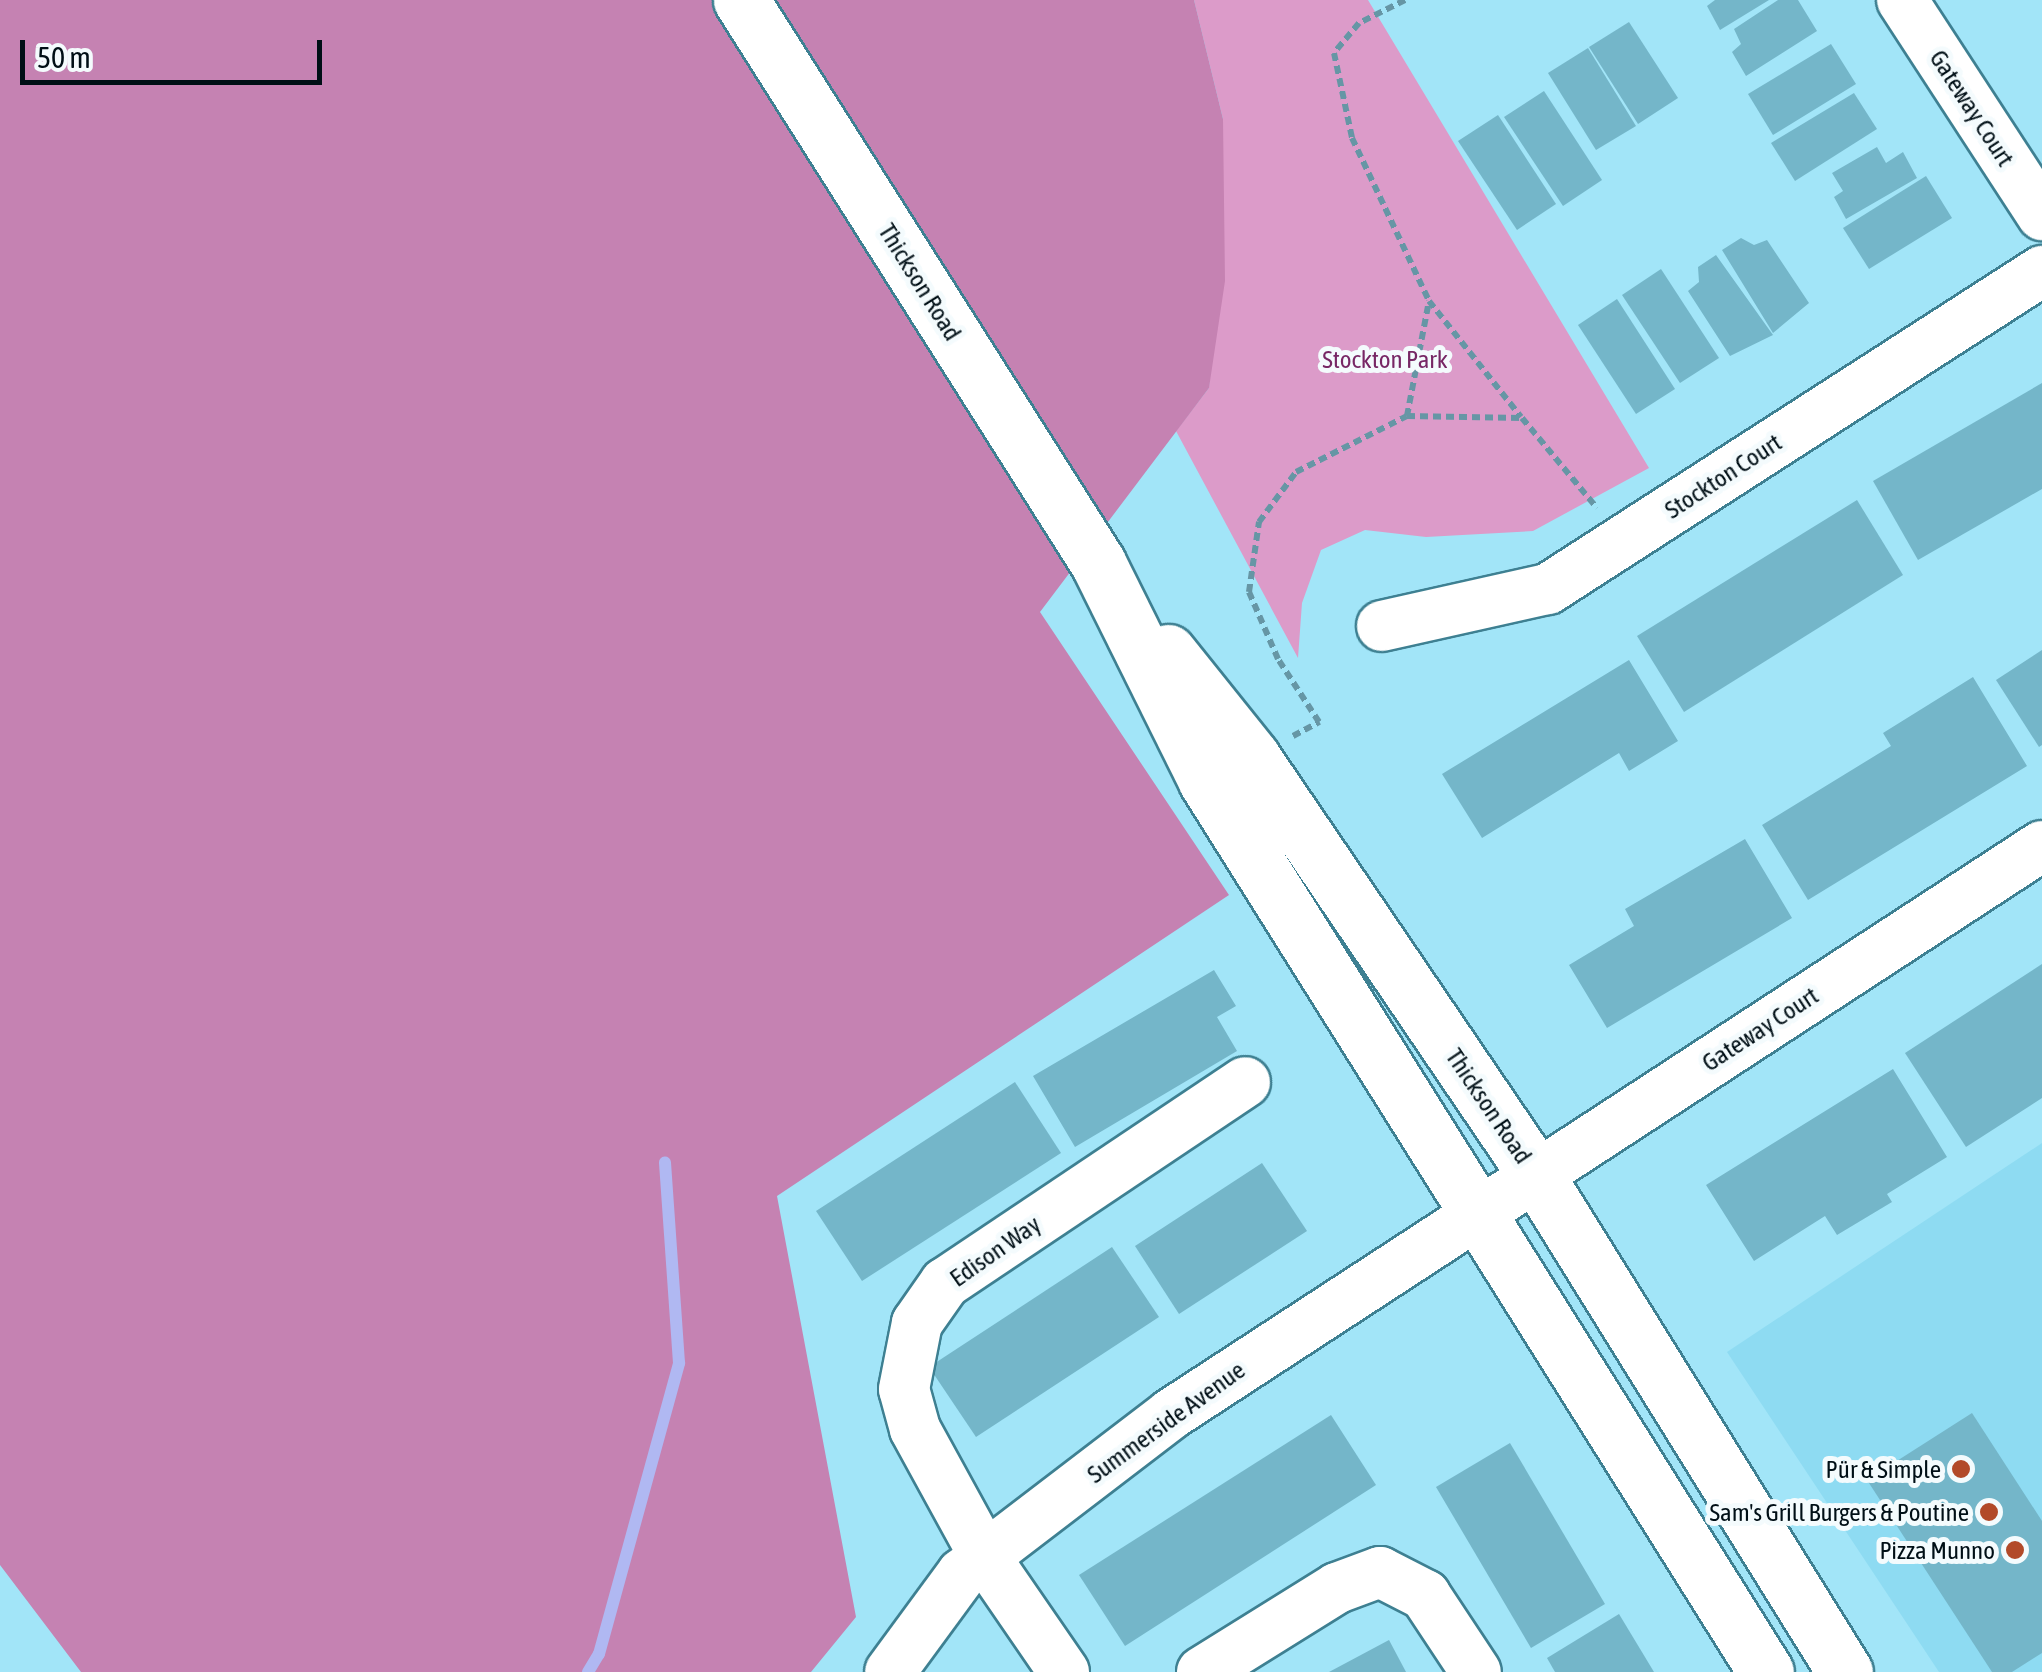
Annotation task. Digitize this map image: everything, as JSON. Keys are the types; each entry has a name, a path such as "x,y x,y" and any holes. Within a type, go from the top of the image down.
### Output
{"main road":[{"name":"Thickson Road","path":"742,0 1098,563 1206,781 1766,1672"},
{"name":"Thickson Road","path":"1098,563 1252,757 1536,1175 1845,1672"}],"street":[{"name":"Gateway Court","path":"1902,0 2042,215"},
{"name":"Stockton Court","path":"1382,626 1548,588 2042,271"},
{"name":"Gateway Court","path":"1479,1212 2042,846"},
{"name":"Edison Way","path":"1064,1672 985,1557 915,1429 904,1389 917,1323 946,1283 1245,1082"},
{"name":"Summerside Avenue","path":"890,1672 962,1574 1170,1414 1479,1212"},
{"path":"1202,1672 1337,1588 1380,1572 1425,1595 1476,1672"}],"path":[{"path":"1406,0 1360,23 1334,53 1352,138 1429,301 1624,540"},
{"path":"1407,416 1429,301"},
{"path":"1252,757 1319,722 1278,659 1249,592 1259,522 1296,472 1407,416 1522,418"}],"shaded area":[{"path":"0,0 1194,0 1223,119 1225,281 1209,388 1040,612 1229,895 777,1196 856,1617 811,1672 81,1672 0,1565"},
{"path":"2042,1143 2042,1672 1939,1672 1727,1352"}],"green space":[{"name":"Stockton Park","path":"1194,0 1368,0 1649,468 1533,531 1426,537 1365,530 1321,550 1302,603 1298,658 1176,431 1209,388 1223,119"}],"building":[{"path":"1715,0 1769,0 1720,30 1707,6"},
{"path":"1778,0 1798,0 1817,31 1746,76 1732,52 1741,44 1734,29"},
{"path":"1629,22 1678,98 1638,124 1589,47"},
{"path":"1831,44 1856,84 1773,135 1748,94"},
{"path":"1588,48 1636,126 1596,150 1548,73"},
{"path":"1544,91 1602,180 1563,206 1504,117"},
{"path":"1854,93 1877,129 1795,181 1771,143"},
{"path":"1498,115 1556,204 1517,230 1458,141"},
{"path":"1877,147 1886,163 1903,152 1917,178 1846,219 1834,197 1843,191 1832,173"},
{"path":"1926,176 1952,218 1869,269 1843,228"},
{"path":"1741,238 1754,245 1767,240 1809,303 1773,333 1722,250"},
{"path":"1716,255 1773,335 1730,356 1688,291 1699,282 1698,267"},
{"path":"1661,269 1719,358 1680,383 1622,295"},
{"path":"1617,299 1675,389 1636,414 1578,325"},
{"path":"2042,383 2042,489 1918,560 1873,481"},
{"path":"1857,500 1903,575 1684,712 1637,636"},
{"path":"2042,650 2042,745 2039,747 1996,680"},
{"path":"1629,660 1678,741 1629,771 1619,753 1482,838 1442,774"},
{"path":"1973,677 2027,766 1808,900 1762,825 1891,746 1883,733"},
{"path":"1745,839 1792,918 1607,1028 1569,965 1634,926 1625,909"},
{"path":"2042,964 2042,1098 1966,1147 1905,1053"},
{"path":"1214,970 1236,1006 1217,1017 1237,1051 1075,1147 1033,1076"},
{"path":"1893,1069 1947,1157 1887,1194 1892,1202 1837,1235 1825,1216 1754,1261 1706,1185"},
{"path":"1015,1082 1061,1153 862,1281 816,1211"},
{"path":"1262,1163 1307,1231 1179,1314 1135,1246"},
{"path":"1112,1247 1159,1317 976,1437 929,1367"},
{"path":"1972,1413 2042,1521 2042,1653 2012,1672 1992,1672 1867,1480"},
{"path":"1331,1415 1376,1485 1125,1646 1079,1575"},
{"path":"1510,1443 1605,1604 1531,1648 1436,1487"},
{"path":"1619,1614 1654,1672 1555,1672 1547,1658"},
{"path":"1389,1640 1406,1672 1329,1672"}],"waterway":[{"path":"588,1672 599,1654 679,1363 665,1162"}],"place":[{"name":"Pür & Simple","path":"1961,1469"},
{"name":"Sam's Grill Burgers & Poutine","path":"1989,1512"},
{"name":"Pizza Munno","path":"2015,1550"}]}
